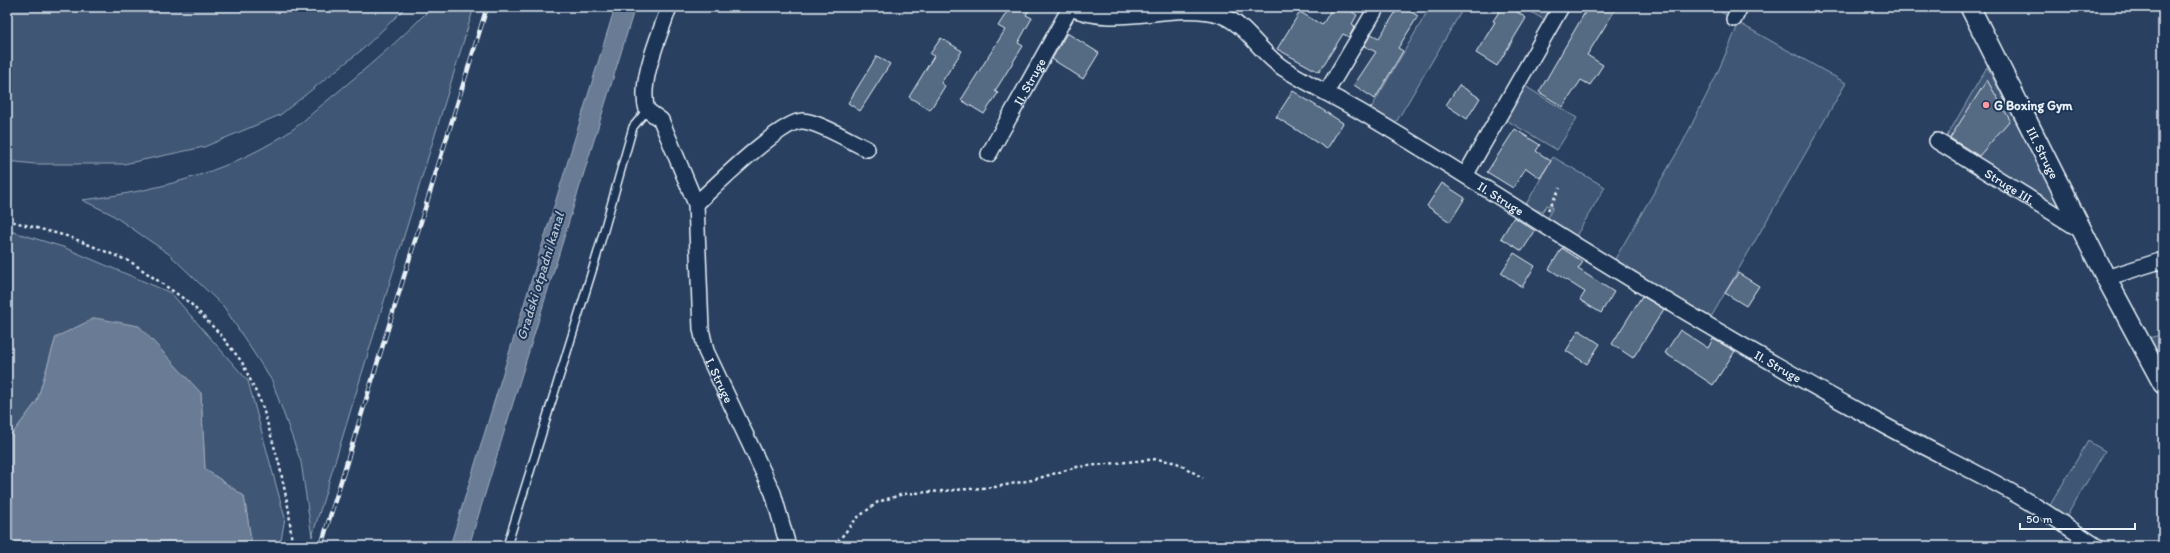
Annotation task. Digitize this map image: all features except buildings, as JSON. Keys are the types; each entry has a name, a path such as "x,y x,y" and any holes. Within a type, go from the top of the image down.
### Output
{"street":[{"path":"646,110 644,100 649,69 669,7"},
{"path":"1326,91 1377,7"},
{"name":"II. Struge","path":"1466,174 1561,7"},
{"name":"III. Struge","path":"1970,7 2106,278 2163,384"},
{"name":"II. Struge","path":"989,154 1070,8 1092,15 1111,16 1167,9 1187,9 1214,12 1233,21 1246,31 1271,60 1466,174 1541,223 1712,328 1880,423 2031,503 2096,546"},
{"name":"I. Struge","path":"646,110 661,120 696,204 701,329 706,351 773,493 788,546"},
{"path":"696,204 758,148 795,122 803,120 867,150"},
{"name":"Struge III.","path":"1937,141 2084,232"},
{"path":"2106,278 2163,260"}],"lane":[{"path":"507,546 597,254 633,127 646,110"}],"path":[{"path":"1541,223 1560,188"},
{"path":"7,220 70,237 131,262 190,302 220,334 242,362 262,406 279,463 289,511 292,546"},
{"path":"834,546 857,518 878,502 902,494 995,487 1032,480 1077,467 1157,459 1177,463 1203,478"}],"shaded area":[{"path":"7,7 406,7 363,49 280,115 204,147 124,164 35,164 7,161"},
{"path":"432,7 474,7 312,537 301,462 272,381 224,307 169,254 111,214 82,200 134,192 186,179 236,161 260,149 283,136 300,123 382,55"},
{"path":"1430,7 1464,7 1395,124 1370,110"},
{"path":"1523,7 1554,7 1546,21"},
{"path":"1712,7 1734,7 1728,16"},
{"path":"1739,23 1846,83 1710,319 1615,259 1682,144 1716,76"},
{"name":"G Boxing Gym","path":"1987,67 2060,206 2052,211 1943,143"},
{"path":"1525,86 1577,118 1557,150 1506,120"},
{"path":"1553,157 1605,187 1576,236 1548,217 1553,207 1547,205 1542,212 1525,206"},
{"path":"7,230 63,247 171,293 248,381 285,518 280,546 252,546 244,496 205,469 201,393 56,337 37,401 7,441"},
{"path":"2163,334 2163,367 2149,338"},
{"path":"2088,441 2105,451 2065,519 2049,507"}],"water":[{"name":"Gradski otpadni kanal","path":"615,7 635,7 469,546 450,546"},
{"path":"95,318 139,326 201,393 205,469 244,496 252,546 7,546 7,441 37,401 56,337"}],"railway":[{"path":"321,546 487,7"}],"place":[{"name":"G Boxing Gym","path":"1986,105"}]}
